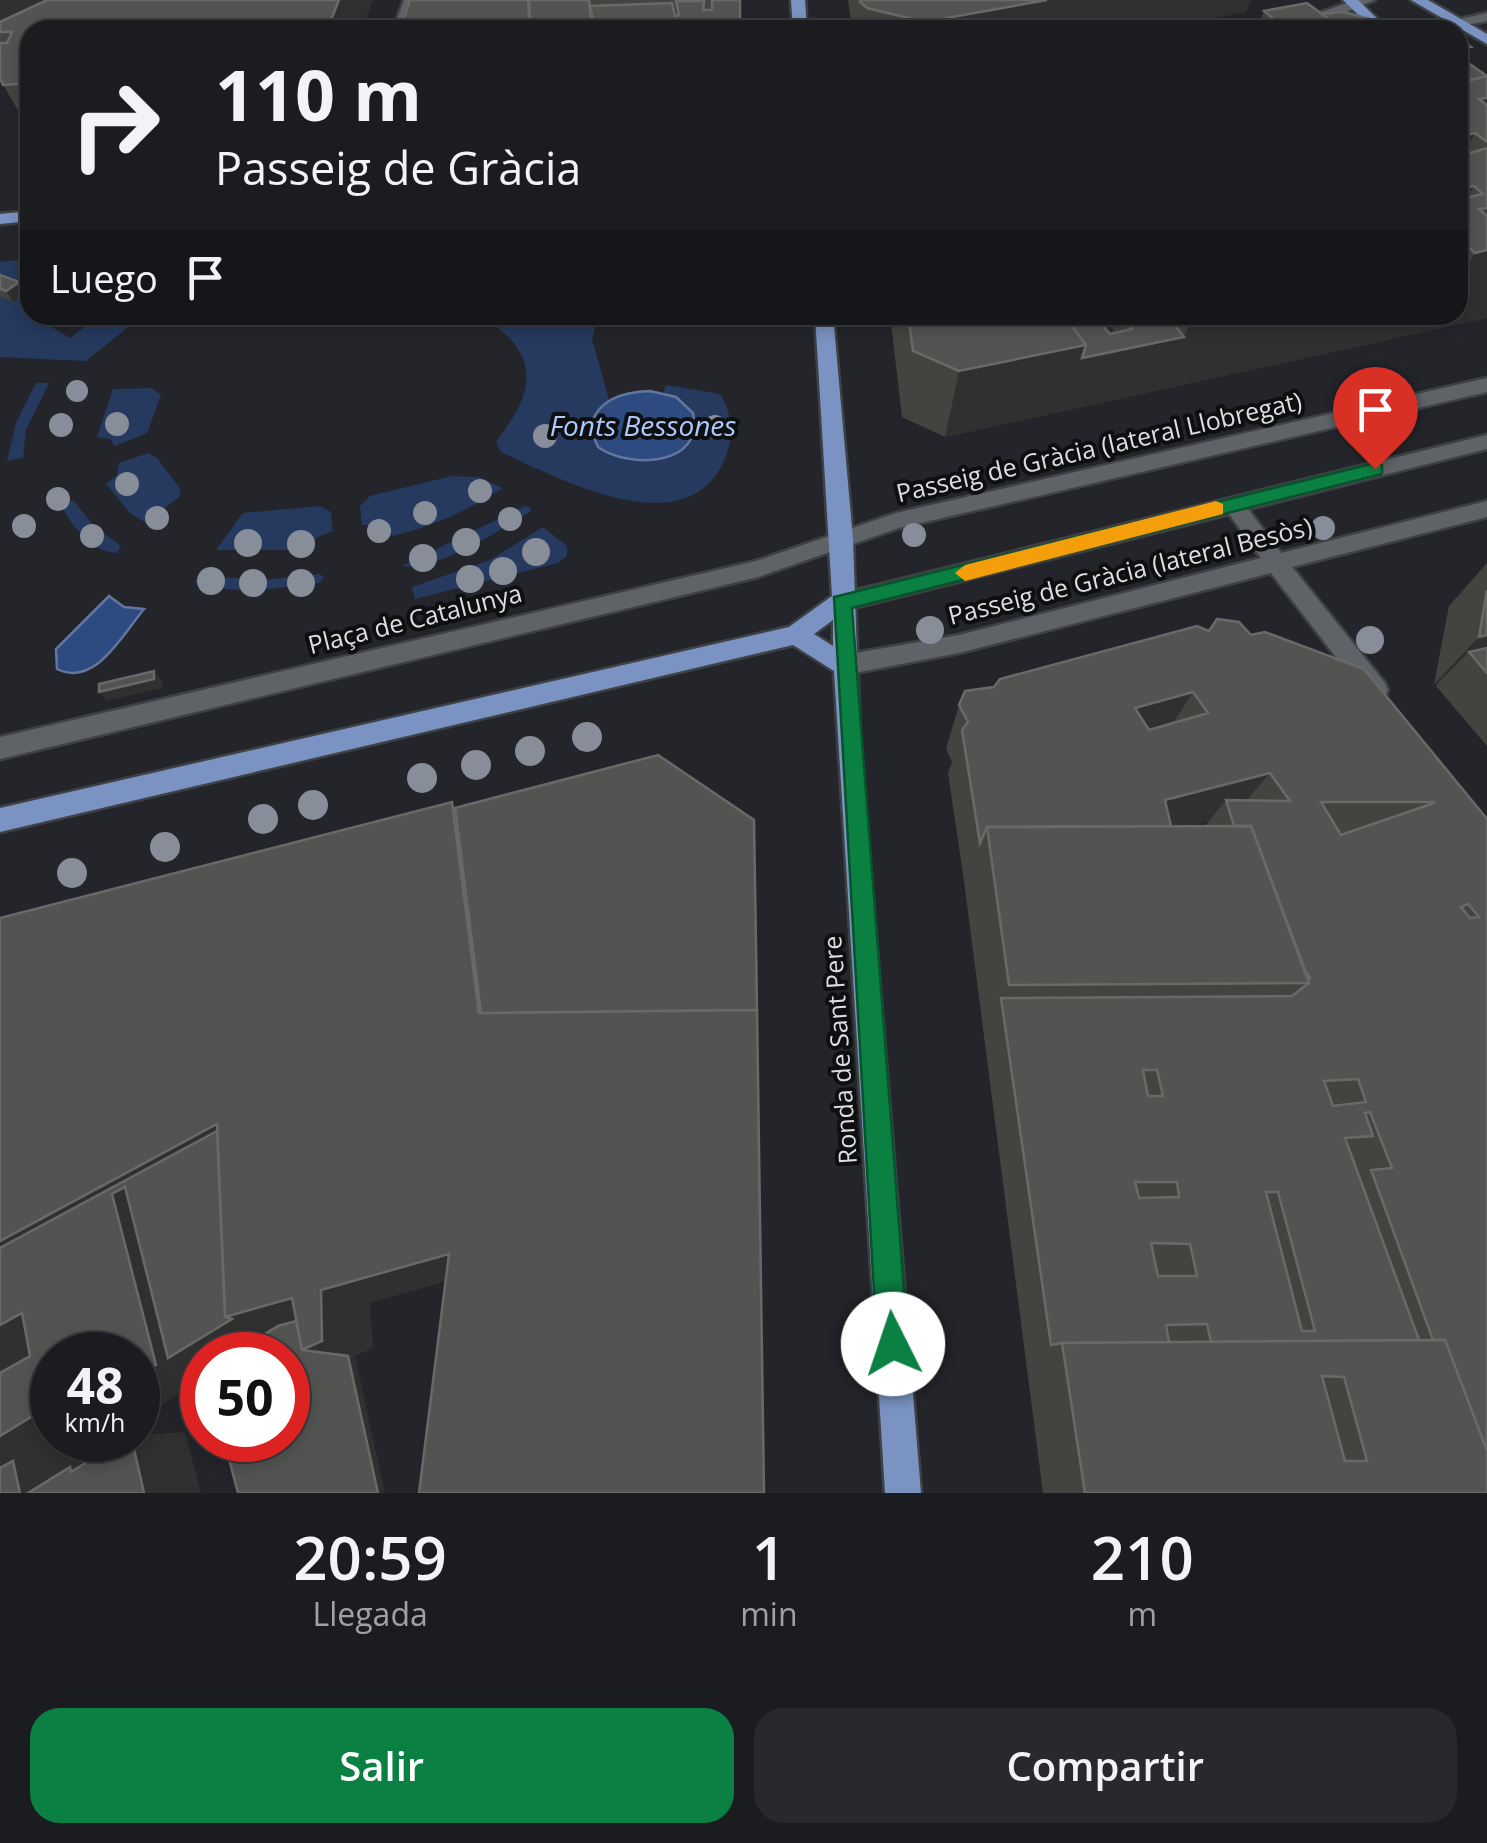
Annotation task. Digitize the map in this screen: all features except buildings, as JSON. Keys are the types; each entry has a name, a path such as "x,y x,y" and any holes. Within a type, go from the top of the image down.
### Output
{"main road":[{"path":"1418,0 1455,20"},
{"path":"1351,2 1371,20"},
{"path":"0,820 796,635 841,602 842,540 825,325"},
{"name":"Ronda de Sant Pere","path":"841,602 903,1493"},
{"path":"796,635 844,665"}],"street":[{"path":"1317,20 1351,2 1368,0"},
{"path":"1455,0 1484,19"},
{"path":"1308,1 1321,16"},
{"name":"Passeig de Gràcia (lateral Llobregat)","path":"842,540 948,509 1487,385"},
{"path":"841,602 1487,442"},
{"path":"1233,504 1318,620 1394,712"},
{"name":"Passeig de Gràcia (lateral Besòs)","path":"844,665 959,644 1487,509"},
{"name":"Plaça de Catalunya","path":"0,748 758,569 842,540"}],"shaded area":[{"path":"20,260 20,325 48,325 70,338 87,325 131,325 86,361 0,357 0,297 13,302 0,288 0,262"},
{"path":"494,325 596,325 592,339 609,400 594,416 590,431 597,443 628,458 669,454 687,443 695,423 676,397 663,393 666,385 720,394 731,427 724,461 706,486 681,500 651,503 586,489 501,452 496,442 519,406 526,381 522,355"},
{"path":"36,383 49,383 26,430 23,458 7,461 16,423"},
{"path":"152,388 161,395 147,433 115,446 110,439 97,437 113,389"},
{"path":"148,453 157,458 181,490 179,497 146,523 130,513 106,484 117,475 119,463"},
{"path":"452,476 479,477 503,488 450,517 392,536 380,525 362,525 360,506 370,496"},
{"path":"73,500 94,526 121,546 117,553 91,543 76,528 61,504"},
{"path":"319,506 331,512 333,531 317,537 308,550 216,550 243,513"},
{"path":"525,506 531,508 530,512 467,548 431,563 402,566"},
{"path":"543,527 567,546 567,556 558,563 415,599 412,587 490,560"},
{"path":"320,574 324,578 319,583 256,590 224,589 194,582 201,576 265,580"}],"water":[{"name":"Fonts Bessones","path":"650,391 676,397 693,413 694,431 687,444 676,453 644,460 627,459 598,447 590,428 599,410 612,399"},
{"path":"109,596 124,607 144,609 96,665 71,673 57,669 56,649"}],"slow traffic":[{"path":"965,573 1216,509"}],"route":[{"path":"893,1344 841,602 1375,469"}]}
